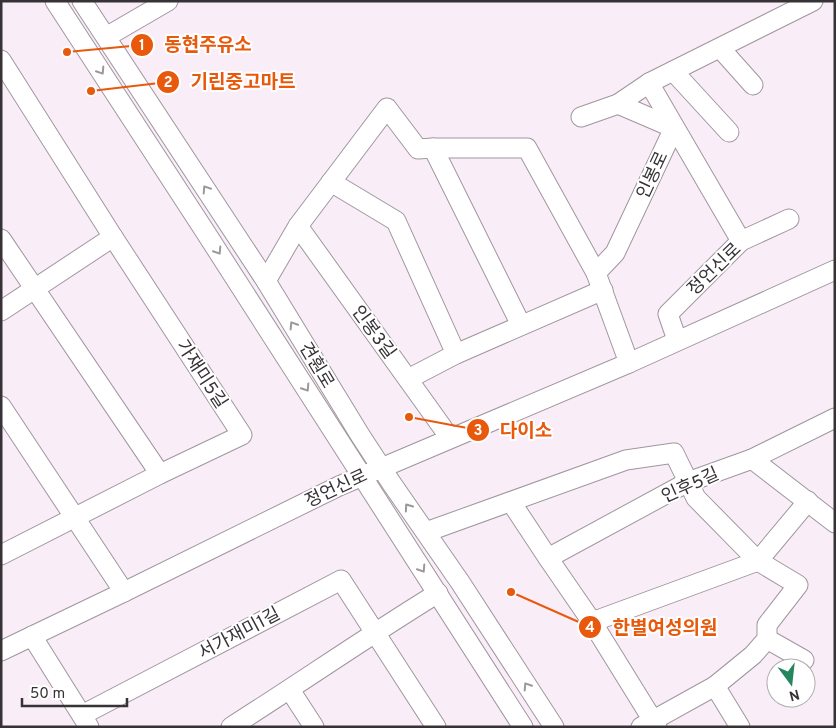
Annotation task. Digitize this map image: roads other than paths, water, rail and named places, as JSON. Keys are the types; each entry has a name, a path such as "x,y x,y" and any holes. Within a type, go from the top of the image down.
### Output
{"street":[{"name":"견훤로","path":"55,1 196,216 523,727"},
{"name":"견훤로","path":"82,1 266,281 392,484 426,532 554,727"},
{"path":"106,36 168,1"},
{"path":"581,117 618,104 649,83 813,1"},
{"path":"720,48 753,84"},
{"path":"1,60 112,237 1,311"},
{"path":"673,71 728,132"},
{"path":"649,83 741,241"},
{"path":"618,104 674,128"},
{"path":"266,281 298,226 387,108 418,149 527,148 599,281 629,363"},
{"name":"인봉로","path":"599,281 615,253 674,128"},
{"path":"433,148 521,325"},
{"path":"331,182 396,221 456,354"},
{"name":"정언신로","path":"677,340 668,314 741,241 789,219"},
{"name":"인봉3길","path":"298,226 450,438"},
{"name":"가재미5길","path":"1,555 160,474 242,435 112,237"},
{"path":"1,239 160,474"},
{"name":"정언신로","path":"1,651 326,492 629,363 835,270"},
{"path":"408,380 456,354 521,325 599,281"},
{"path":"5,412 124,592"},
{"name":"인후5길","path":"548,558 688,482 752,459 835,418"},
{"path":"426,532 626,460 674,454 696,498 758,561 798,585 767,625 767,639 752,654 715,686 650,724 592,622 511,502"},
{"path":"752,459 835,523"},
{"path":"592,622 758,561 808,502"},
{"name":"서가재미1길","path":"32,636 86,721 341,580 434,724"},
{"path":"231,727 290,690 374,632 438,593"},
{"path":"767,639 800,658"},
{"path":"715,686 740,727"},
{"path":"290,690 314,727"}],"place":[{"name":"동현주유소","path":"67,52"},
{"name":"기린중고마트","path":"91,91"},
{"name":"다이소","path":"409,417"},
{"name":"한별여성의원","path":"511,592"}]}
